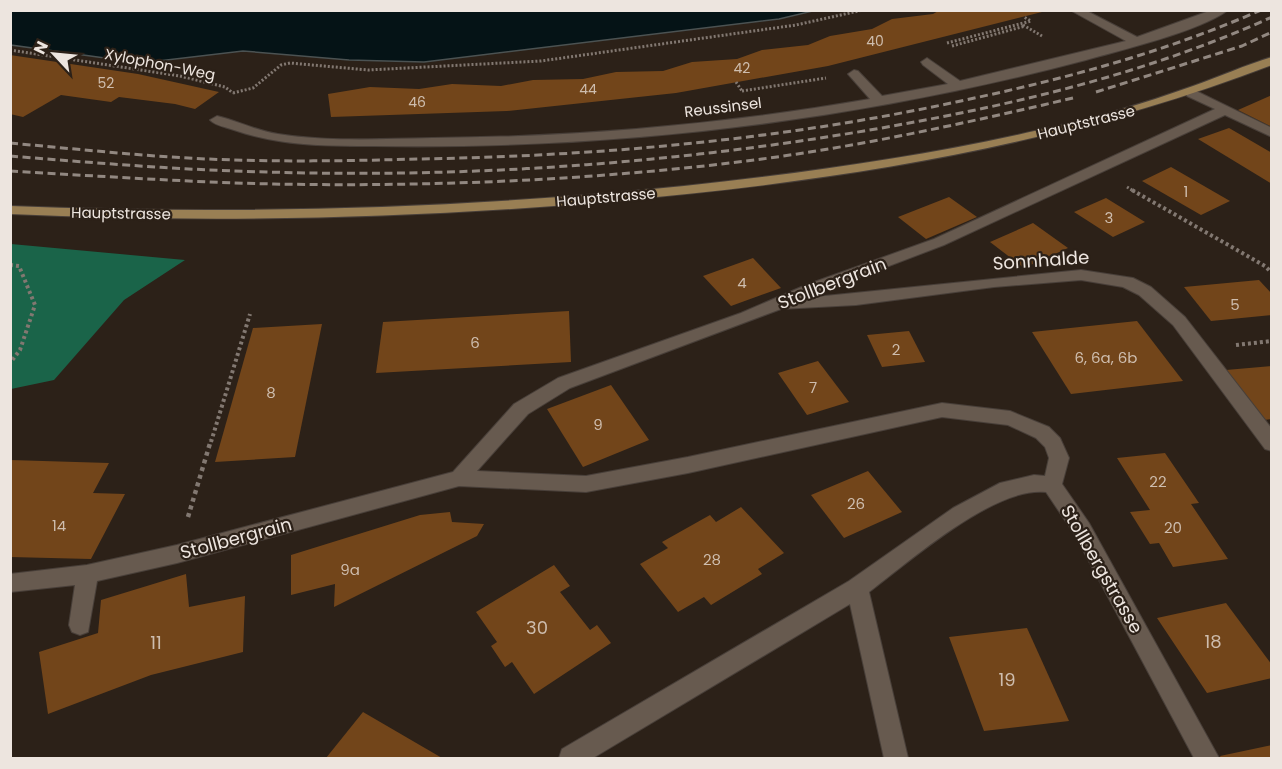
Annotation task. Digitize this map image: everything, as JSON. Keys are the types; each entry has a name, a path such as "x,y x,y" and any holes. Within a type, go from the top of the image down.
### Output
{"main road":[{"name":"Hauptstrasse","path":"10,210 178,215 388,213 568,201 735,185 955,153 1082,125 1192,93 1272,61"}],"street":[{"path":"1075,10 1137,42"},
{"name":"Reussinsel","path":"217,120 269,137 303,141 418,144 553,139 673,130 858,106 1052,66 1137,42 1223,10"},
{"path":"927,62 958,86"},
{"path":"854,74 880,102"},
{"path":"1192,93 1272,133"},
{"name":"Stollbergrain","path":"459,478 521,409 564,383 774,306 939,242 1224,110"},
{"name":"Sonnhalde","path":"774,306 856,300 994,282 1081,275 1127,282 1145,291 1179,321 1272,444"},
{"name":"Stollbergrain","path":"10,583 87,574 177,554 459,478 586,484 688,465 942,410 981,411 1034,428 1050,439 1059,459 1052,485"},
{"name":"Stollbergstrasse","path":"571,759 857,588 960,514 1007,489 1034,483 1052,485 1082,529 1207,759"},
{"path":"80,625 87,574"},
{"path":"857,588 896,759"}],"path":[{"name":"Xylophon-Weg","path":"10,50 180,76 225,87 233,93 253,87 281,65 290,63 368,70 541,61 796,25 863,10"},
{"path":"946,43 1031,21 1024,17"},
{"path":"1021,24 1034,32"},
{"path":"927,62 930,52 1025,26"},
{"path":"731,93 832,77 858,106"},
{"path":"736,82 743,92"},
{"path":"1147,198 1265,266 1272,273"},
{"path":"10,265 19,266 34,305 20,350 10,363"},
{"path":"177,554 250,314"}],"green space":[{"path":"10,244 185,260 124,300 54,380 11,389"}],"shaded area":[{"path":"11,10 813,11 779,19 424,62 349,60 243,51 141,63 11,45"}],"building":[{"path":"940,10 1046,11 828,66 676,93 507,111 331,117 328,94 370,87 419,89 452,84 501,86 533,80 583,79 616,72 663,71 692,62 737,59 762,50 808,45 830,36 872,29 892,19 933,14"},
{"path":"10,55 138,74 219,92 195,109 175,104 119,97 111,102 61,95 23,117 10,114"},
{"path":"1272,95 1272,127 1238,110"},
{"path":"1229,128 1272,153 1272,184 1198,139"},
{"path":"1171,167 1230,201 1201,215 1142,181"},
{"path":"949,197 977,217 926,239 898,217"},
{"path":"1106,198 1145,222 1113,237 1074,212"},
{"path":"1033,223 1068,248 1024,268 990,242"},
{"path":"753,258 781,288 731,306 703,276"},
{"path":"1259,280 1272,294 1272,315 1211,321 1184,287"},
{"path":"569,311 571,362 376,373 383,322"},
{"path":"1137,321 1183,381 1071,394 1032,332"},
{"path":"322,324 295,457 215,462 253,328"},
{"path":"909,331 925,362 882,367 867,335"},
{"path":"818,361 849,402 807,415 778,373"},
{"path":"1272,366 1272,419 1264,420 1226,370"},
{"path":"611,385 649,440 583,467 547,409"},
{"path":"1165,453 1199,503 1191,504 1228,559 1173,567 1159,543 1150,544 1130,512 1150,510 1117,458"},
{"path":"10,460 109,463 93,493 125,494 91,559 10,557"},
{"path":"868,471 902,512 844,538 811,495"},
{"path":"741,507 784,553 758,569 762,574 711,605 704,597 678,612 640,564 668,548 662,542 710,515 716,522"},
{"path":"450,512 452,522 484,524 477,536 334,607 335,584 291,595 291,555 420,515"},
{"path":"554,565 570,586 560,592 590,630 597,625 611,643 534,694 512,662 505,667 491,646 497,642 476,612"},
{"path":"186,574 189,607 245,596 243,652 151,675 48,714 39,652 98,633 101,600"},
{"path":"1226,603 1272,665 1272,678 1207,693 1157,618"},
{"path":"1027,628 1069,721 984,731 949,637"},
{"path":"363,712 442,758 326,758"},
{"path":"1272,745 1272,758 1221,758 1220,756"}],"railway":[{"path":"10,143 182,158 312,161 554,154 689,144 823,127 1073,75 1187,39 1261,10"},
{"path":"10,156 203,170 417,173 567,166 716,152 917,122 1021,100 1123,73 1223,38 1272,17"},
{"path":"1096,92 1242,46 1272,32"},
{"path":"10,171 207,182 334,185 456,183 579,177 762,159 840,147 1073,98"}]}
